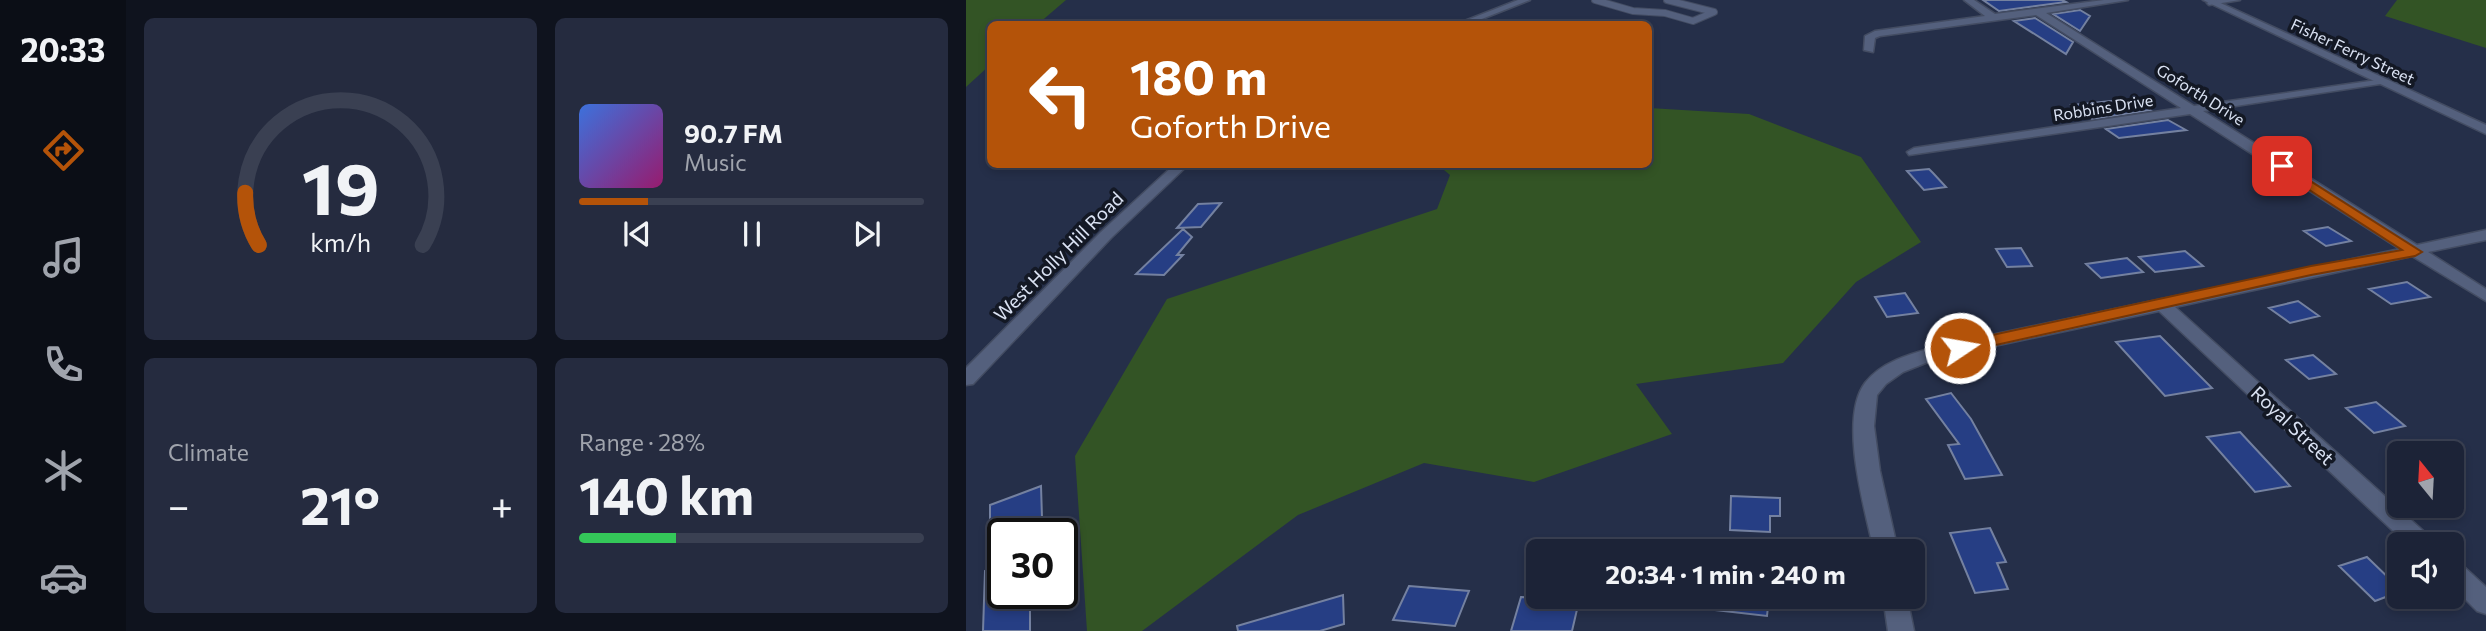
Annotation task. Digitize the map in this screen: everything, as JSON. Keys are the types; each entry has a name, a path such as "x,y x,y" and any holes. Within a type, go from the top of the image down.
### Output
{"street":[{"path":"1968,0 1993,17"},
{"path":"1869,50 1870,36 1878,33 2124,0"},
{"path":"2210,1 2236,0"},
{"path":"1469,21 1518,1"},
{"name":"Fisher Ferry Street","path":"2210,1 2486,130"},
{"name":"Goforth Drive","path":"2038,12 2486,296"},
{"name":"Robbins Drive","path":"1914,152 2380,81"},
{"name":"West Holly Hill Road","path":"966,379 1105,235 1179,168"},
{"path":"1884,539 1863,429 1866,397 1882,377 1908,361 1934,353 2486,235"},
{"name":"Royal Street","path":"2163,305 2410,532"},
{"path":"2464,582 2486,603"},
{"path":"1897,609 1901,631"}],"lane":[{"path":"1595,0 1633,11 1665,13 1693,21 1714,12 1667,0"}],"green space":[{"path":"966,0 1066,0 1042,21 987,21 987,68 966,87"},
{"path":"2397,0 2486,0 2486,48 2385,16"},
{"path":"1652,108 1749,114 1861,157 1921,242 1856,282 1783,363 1636,384 1672,434 1534,482 1424,463 1298,515 1142,631 1087,631 1075,456 1167,299 1437,209 1450,175 1442,168 1652,168"}],"building":[{"path":"1983,0 2062,0 2066,2 1999,11"},
{"path":"2080,10 2090,16 2080,31 2053,14"},
{"path":"2035,18 2073,42 2066,54 2014,21"},
{"path":"2131,99 2150,110 2092,119 2072,105"},
{"path":"2168,120 2186,130 2119,138 2106,129"},
{"path":"1929,169 1946,187 1924,190 1907,171"},
{"path":"1221,203 1201,227 1177,228 1198,204"},
{"path":"2328,227 2351,241 2326,246 2304,231"},
{"path":"1183,229 1192,237 1177,255 1183,255 1164,275 1136,274"},
{"path":"2021,248 2032,266 2007,267 1996,249"},
{"path":"2185,251 2203,266 2155,272 2139,257"},
{"path":"2127,258 2143,272 2101,278 2086,264"},
{"path":"2407,282 2430,297 2391,304 2369,289"},
{"path":"1905,293 1918,313 1887,317 1875,297"},
{"path":"2298,301 2319,316 2290,323 2269,308"},
{"path":"2160,336 2212,388 2165,396 2116,342"},
{"path":"2313,355 2336,374 2309,379 2286,360"},
{"path":"1951,393 1971,419 2002,475 1965,479 1948,445 1959,444 1926,399"},
{"path":"2376,402 2405,426 2374,433 2346,408"},
{"path":"2240,432 2290,486 2255,492 2207,437"},
{"path":"1041,486 1042,518 990,518 990,505"},
{"path":"1731,496 1780,498 1780,516 1770,516 1770,532 1730,530"},
{"path":"1990,528 2006,562 1997,563 2008,589 1975,593 1950,533"},
{"path":"2367,557 2387,576 2387,596 2375,601 2339,566"},
{"path":"987,570 987,609 1030,609 1030,631 983,631"},
{"path":"1409,586 1469,591 1455,626 1393,620"},
{"path":"1343,595 1344,624 1320,631 1238,631 1237,626"},
{"path":"1521,597 1526,597 1526,609 1577,609 1572,631 1511,631"},
{"path":"1707,609 1768,609 1767,616"}],"route":[{"path":"1960,348 2311,271 2415,252 2282,166"}]}
